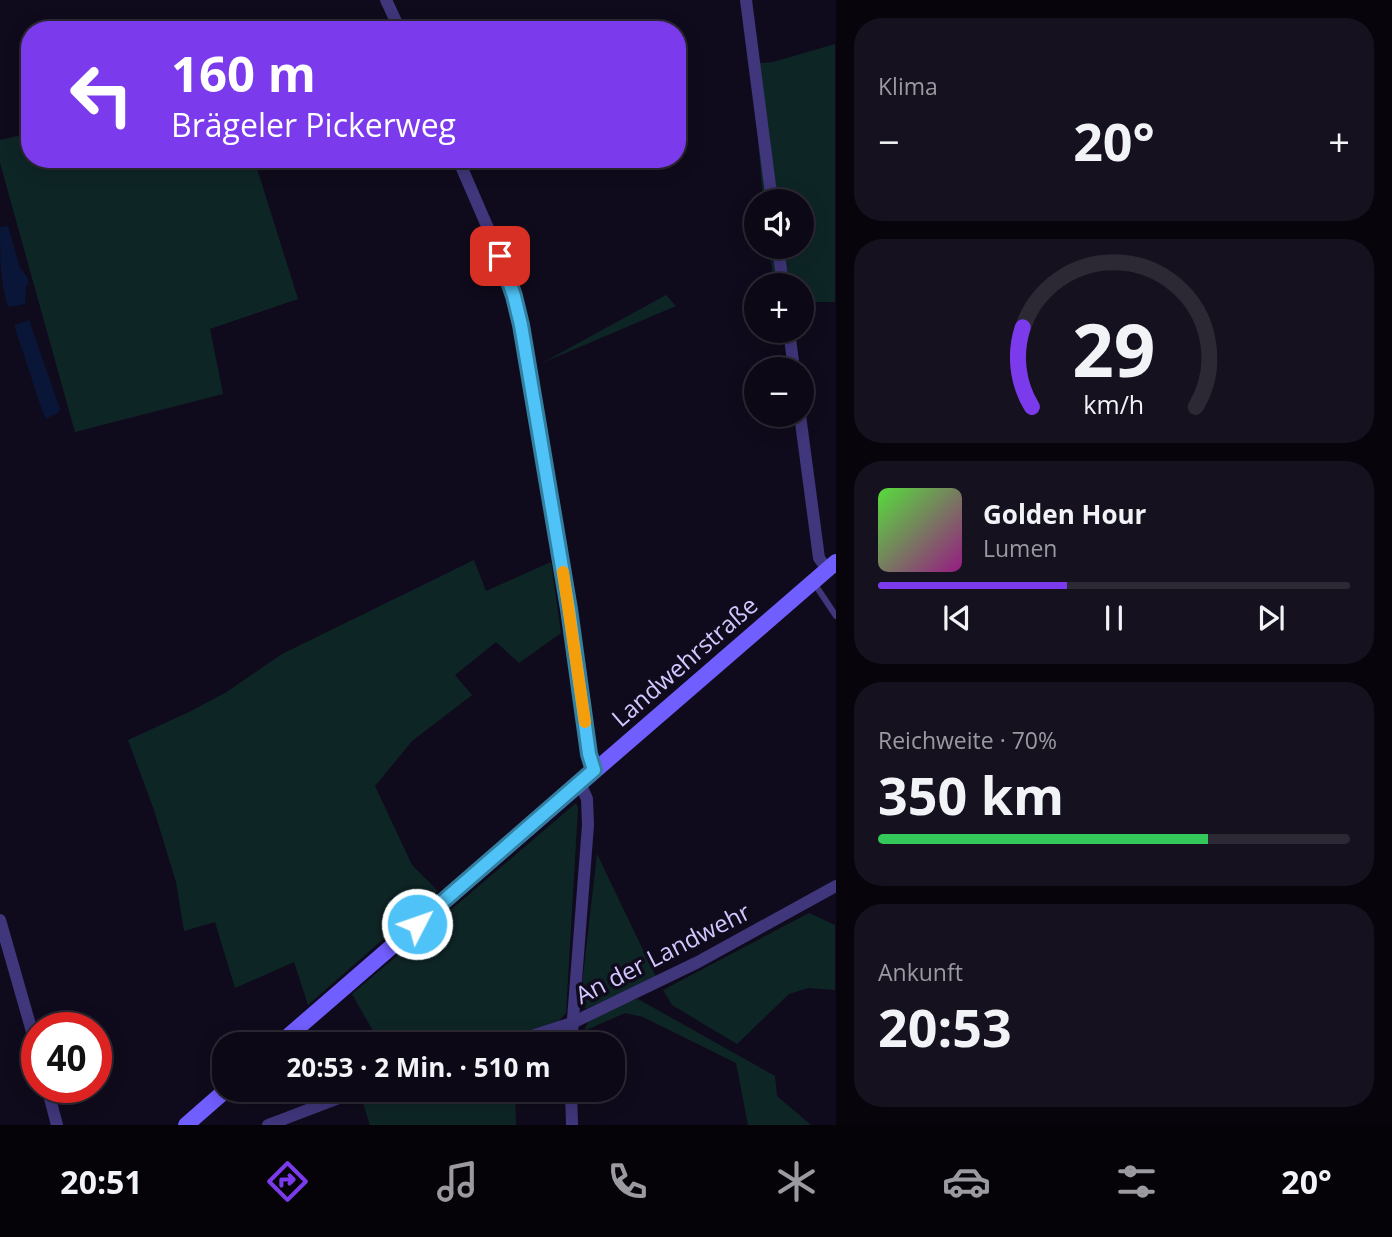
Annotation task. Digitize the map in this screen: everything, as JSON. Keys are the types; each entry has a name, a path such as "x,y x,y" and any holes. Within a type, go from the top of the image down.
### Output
{"street":[{"path":"386,0 396,21"},
{"path":"746,0 770,189"},
{"path":"462,168 500,256 521,325 569,609 589,754 594,770"},
{"path":"802,427 819,558 831,566"},
{"name":"Landwehrstraße","path":"293,1032 831,566"},
{"path":"572,1032 588,825 587,800 580,783"},
{"name":"An der Landwehr","path":"544,1032 572,1023 698,962 835,886"},
{"path":"0,920 3,942 25,1012"},
{"path":"186,1125 212,1102"},
{"path":"268,1125 328,1102"},
{"path":"571,1102 572,1125"},
{"path":"52,1103 58,1125"}],"lane":[{"path":"813,582 835,615"}],"green space":[{"path":"835,44 835,302 814,302 814,273 772,273 771,259 814,259 814,189 762,189 752,64 773,62"},
{"path":"21,135 21,168 257,168 298,299 210,329 223,394 75,432 0,163 0,140"},
{"path":"666,295 676,306 542,363"},
{"path":"474,560 486,591 551,562 561,633 519,663 496,642 455,675 472,695 412,741 375,786 412,865 438,891 308,1005 294,962 235,988 215,922 184,931 176,882 154,810 128,740 225,693 282,654"},
{"path":"576,803 578,808 566,1013 557,1023 528,1032 374,1032 352,994"},
{"path":"597,854 656,977 586,1009 580,1002"},
{"path":"809,913 835,925 835,990 808,988 789,994 737,1044 672,1005 663,990"},
{"path":"638,999 775,1076 777,1096 811,1125 748,1125 736,1063 643,1017 625,1013 584,1031 588,1022 627,1001"},
{"path":"363,1102 515,1102 516,1125 370,1125"}],"water":[{"path":"8,226 20,268 29,283 26,286 25,304 8,307 2,278 0,227"},
{"path":"29,320 60,409 46,419 15,328 15,325"}],"slow traffic":[{"path":"563,572 585,722"}],"route":[{"path":"417,924 594,770 589,754 569,609 521,325 500,256"}]}
